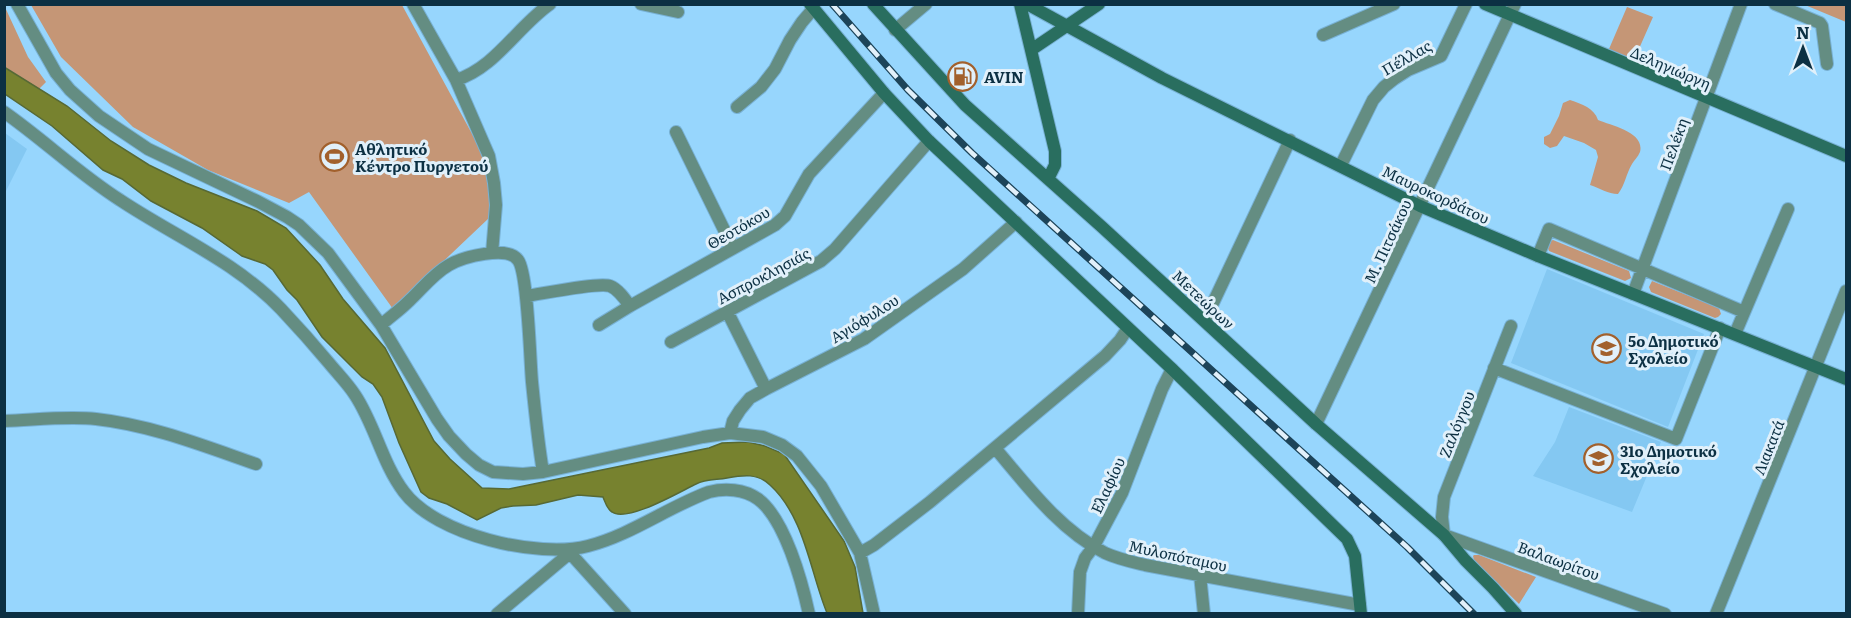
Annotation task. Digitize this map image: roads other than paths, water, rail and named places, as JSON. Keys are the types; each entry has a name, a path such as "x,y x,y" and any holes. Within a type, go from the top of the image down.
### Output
{"street":[{"path":"17,4 56,73 70,90 99,116 148,149 257,201 299,225 328,254 381,325 448,436 479,465 493,472 523,474 543,472 703,437 730,434 764,438 782,445 797,456 821,486 860,553 874,614"},
{"path":"413,4 456,80 489,156 496,205 492,254"},
{"path":"456,80 480,69 550,4"},
{"path":"641,4 678,12"},
{"name":"Μετεώρων","path":"873,4 965,105 1205,320 1316,424 1444,535 1464,560 1516,614"},
{"path":"895,30 926,4"},
{"path":"1020,4 1055,151 1056,165 1048,179"},
{"name":"Μαυροκορδάτου","path":"1027,4 1162,78 1420,206 1846,380"},
{"path":"1031,50 1099,4"},
{"path":"1323,35 1394,4"},
{"name":"Πέλλας","path":"1341,165 1373,100 1384,87 1401,75 1441,56 1466,4"},
{"name":"Δεληγιώργη","path":"1485,4 1513,10 1706,97 1846,156"},
{"name":"Πελέκη","path":"1633,294 1741,4"},
{"path":"1775,4 1820,23 1827,64"},
{"path":"737,107 760,87 775,69 812,6 884,93 929,141 1172,369 1347,539 1355,556 1361,609"},
{"name":"Μ. Πιτσάκου","path":"1316,424 1513,10"},
{"name":"Θεοτόκου","path":"599,325 759,235 785,216 809,174 884,93"},
{"path":"4,112 34,133 101,188 227,263 280,308 354,393 376,433 395,477 416,506 446,524 490,540 538,549 570,551 599,543 709,492 727,490 741,492 757,498 773,515 797,570 809,614"},
{"path":"676,132 733,248"},
{"path":"1205,320 1290,140"},
{"name":"Ασπροκλησιάς","path":"671,342 821,261 835,249 929,141"},
{"path":"1735,334 1788,209"},
{"name":"Αγιόφυλου","path":"730,434 740,410 750,398 864,339 963,269 1016,222"},
{"path":"1538,256 1549,229 1744,312"},
{"path":"381,325 449,265 470,257 492,254 511,254 518,259 526,296 537,438 543,472"},
{"path":"526,296 597,285 609,286 618,291 630,306"},
{"name":"Λιακατά","path":"1716,614 1846,291"},
{"path":"727,311 766,388"},
{"name":"Ζαλόγγου","path":"1444,535 1442,517 1444,497 1511,326"},
{"path":"860,553 884,538 1105,356 1128,328"},
{"path":"1494,368 1676,439 1720,328"},
{"name":"Ελαφίου","path":"1078,614 1080,572 1085,558 1094,546 1122,493 1172,369"},
{"path":"4,420 72,418 131,425 186,439 256,464"},
{"name":"Μυλοπόταμου","path":"995,448 1051,511 1068,527 1106,553 1121,559 1361,609"},
{"name":"Βαλαωρίτου","path":"1444,535 1665,614"},
{"path":"496,614 570,551"},
{"path":"570,551 625,614"},
{"path":"1200,575 1203,614"}],"railway":[{"path":"832,4 908,90 972,153 1407,547 1474,614"}],"place":[{"name":"AVIN","path":"963,76"},
{"name":"Αθλητικό Κέντρο Πυργετού","path":"334,157"},
{"name":"5ο Δημοτικό Σχολείο","path":"1607,349"},
{"name":"31ο Δημοτικό Σχολείο","path":"1599,459"}]}
